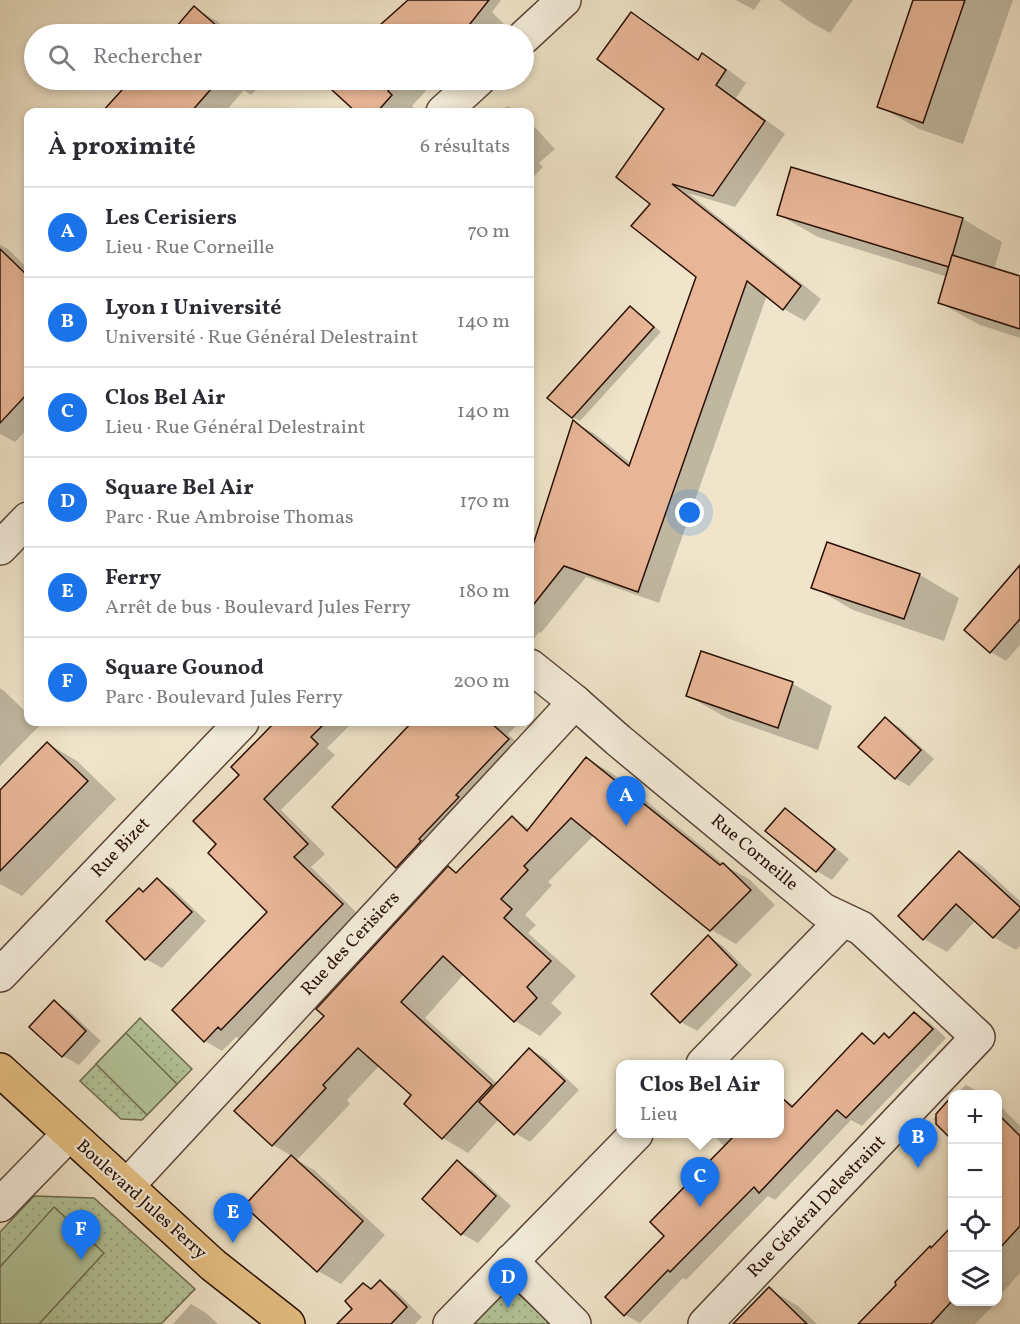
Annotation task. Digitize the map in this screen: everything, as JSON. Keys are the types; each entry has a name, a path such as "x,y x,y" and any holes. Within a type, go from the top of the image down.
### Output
{"main road":[{"name":"Boulevard Jules Ferry","path":"0,1070 213,1265 288,1324"}],"street":[{"path":"534,28 564,0"},
{"path":"447,108 467,90"},
{"path":"0,548 24,523"},
{"name":"Rue Corneille","path":"534,669 823,910 861,928 978,1037"},
{"name":"Rue des Cerisiers","path":"127,1186 575,702"},
{"name":"Rue Bizet","path":"0,975 238,726"},
{"path":"708,1060 843,920"},
{"name":"Rue Général Delestraint","path":"705,1324 978,1037"},
{"path":"0,1205 69,1134"},
{"path":"450,1324 632,1138"},
{"path":"511,1262 574,1324"}],"green space":[{"path":"140,1018 192,1069 142,1120 121,1119 80,1081"},
{"path":"126,1033 177,1084 147,1115 96,1064"},
{"path":"34,1196 94,1198 195,1289 161,1324 0,1324 0,1232"},
{"path":"54,1207 104,1253 39,1324 0,1324 0,1267"},
{"path":"501,1288 516,1292 552,1324 467,1324"}],"building":[{"path":"408,0 489,0 470,24 381,24"},
{"path":"913,0 965,0 923,123 877,107"},
{"path":"194,6 215,24 179,24"},
{"path":"631,12 698,60 702,53 726,70 716,85 765,121 713,196 672,184 801,286 783,310 747,281 638,592 564,566 534,604 534,542 573,420 629,466 696,277 631,226 650,204 616,177 664,109 597,59"},
{"path":"122,90 210,90 194,108 106,108"},
{"path":"332,90 389,90 392,95 381,108 352,108"},
{"path":"791,167 963,218 949,267 777,215"},
{"path":"0,249 24,272 24,397 0,423"},
{"path":"952,255 1020,276 1020,329 938,303"},
{"path":"630,306 654,327 572,418 547,398"},
{"path":"827,542 920,574 904,619 811,588"},
{"path":"1020,565 1020,619 990,653 964,630"},
{"path":"701,651 793,682 778,728 686,696"},
{"path":"885,717 921,750 895,779 858,747"},
{"path":"271,726 322,726 311,737 318,744 264,799 308,844 294,857 343,904 221,1030 218,1027 204,1042 172,1010 267,912 208,853 216,844 193,821 239,775 231,767"},
{"path":"408,726 494,726 509,739 456,795 459,797 419,839 421,841 396,868 332,807"},
{"path":"47,742 88,781 0,871 0,790"},
{"path":"586,757 720,865 723,863 751,890 710,931 571,818 524,866 528,870 501,899 512,909 504,918 551,961 527,987 537,998 514,1022 443,956 401,1002 492,1085 442,1139 404,1104 411,1095 358,1048 323,1085 326,1088 272,1146 234,1111 324,1016 316,1009 448,866 456,873 512,816 527,831"},
{"path":"785,808 835,849 816,872 765,831"},
{"path":"959,851 1020,909 993,938 956,904 923,940 898,916"},
{"path":"157,878 192,912 145,960 106,921 139,888 143,892"},
{"path":"708,935 737,965 680,1023 651,994"},
{"path":"54,1000 86,1031 62,1057 29,1027"},
{"path":"914,1012 933,1029 846,1118 837,1110 759,1193 754,1187 624,1316 605,1297 664,1236 650,1222 732,1138 784,1138 784,1100 792,1107 862,1033 874,1044 884,1033 889,1038"},
{"path":"529,1048 565,1081 514,1135 479,1102"},
{"path":"948,1100 948,1136 936,1124 936,1114"},
{"path":"1002,1118 1020,1136 1020,1226 1002,1246"},
{"path":"291,1155 363,1221 317,1272 244,1206"},
{"path":"457,1160 496,1196 461,1235 422,1199"},
{"path":"948,1230 948,1305 931,1324 858,1324 896,1285 895,1282 930,1246 931,1248"},
{"path":"380,1280 407,1307 391,1324 337,1324 352,1309 345,1301 363,1283 371,1289"},
{"path":"769,1287 807,1324 733,1324"}],"place":[{"name":"Les Cerisiers","path":"626,826"},
{"name":"Lyon 1 Université","path":"918,1168"},
{"name":"Clos Bel Air","path":"700,1207"},
{"name":"Ferry","path":"233,1243"},
{"name":"Square Gounod","path":"81,1260"},
{"name":"Square Bel Air","path":"508,1308"}]}
